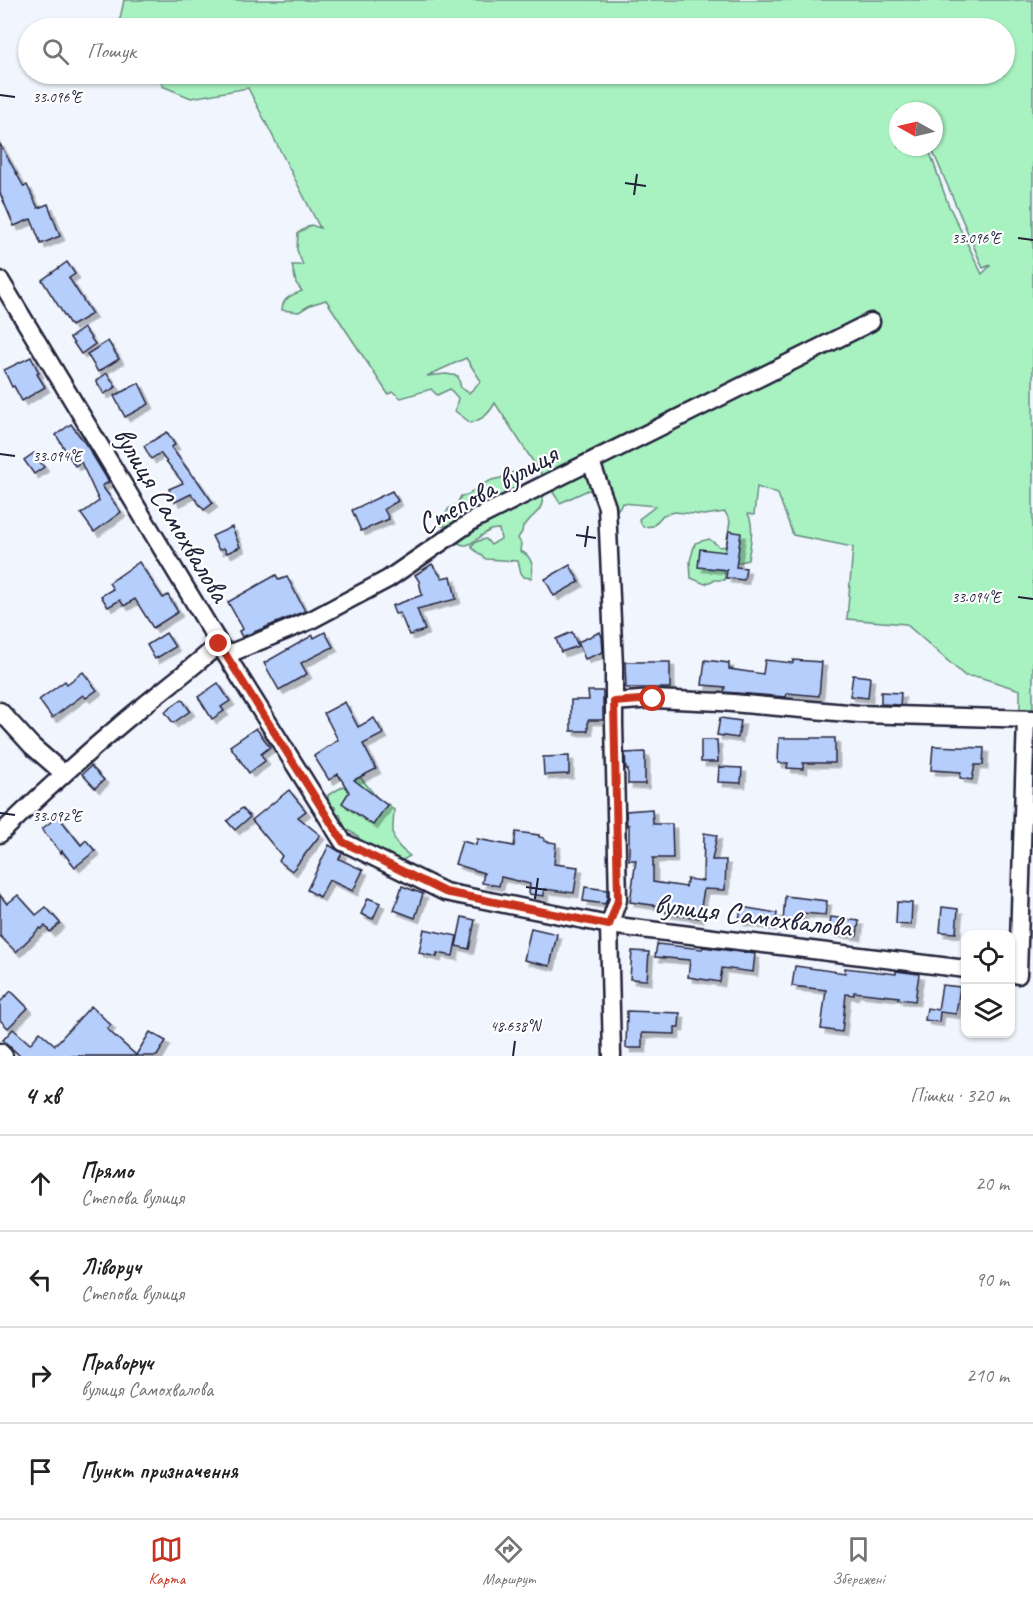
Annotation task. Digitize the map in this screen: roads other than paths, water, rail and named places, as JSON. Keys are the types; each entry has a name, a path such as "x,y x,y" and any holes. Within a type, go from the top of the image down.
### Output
{"street":[{"name":"вулиця Самохвалова","path":"0,280 223,650 343,842 445,892 609,925 961,968"},
{"path":"591,462 871,322"},
{"name":"Степова вулиця","path":"0,834 63,773 196,665 223,650 311,620 388,579 475,519 591,462 607,507 614,667 618,900 609,925 612,1056"},
{"path":"614,702 664,699 859,714 1029,719 1020,975"},
{"path":"0,711 32,746 63,773"},
{"path":"0,1052 4,1056"}]}
